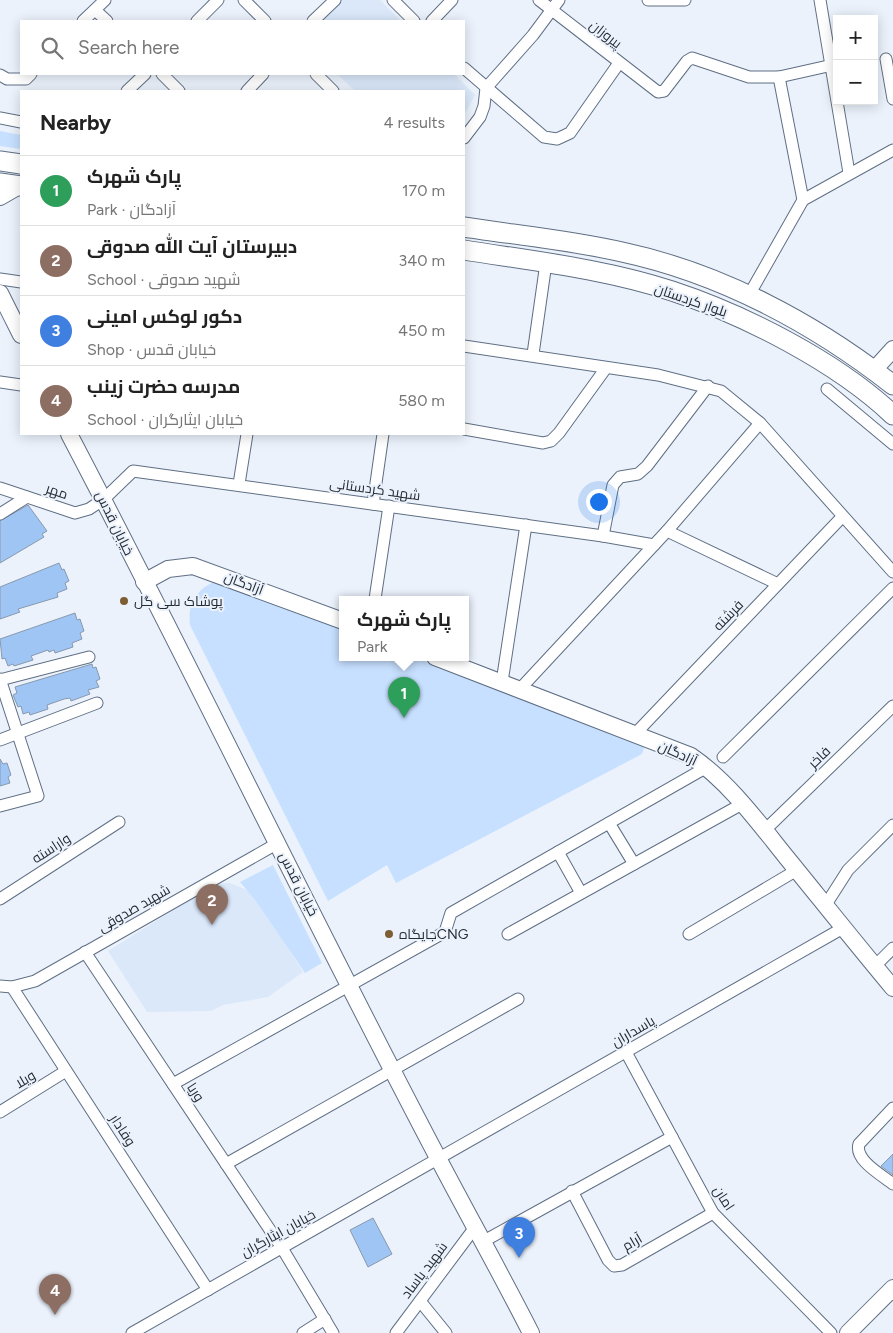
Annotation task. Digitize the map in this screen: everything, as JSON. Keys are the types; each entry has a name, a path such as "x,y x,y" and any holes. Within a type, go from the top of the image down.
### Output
{"main road":[{"path":"0,161 20,164"},
{"path":"0,183 20,186"},
{"path":"0,197 20,186"},
{"name":"بلوار کردستان","path":"465,227 570,242 623,252 689,271 749,295 804,325 874,370 893,385"},
{"path":"566,265 570,242"},
{"name":"بلوار کردستان","path":"465,250 566,265 672,291 732,314 793,345 846,377 893,415"},
{"path":"0,294 20,333"},
{"path":"874,370 893,349"},
{"name":"خیابان قدس","path":"70,435 104,499 144,582 198,681 392,1069 532,1333"},
{"name":"آزادگان","path":"144,582 168,569 193,566 339,620"},
{"name":"آزادگان","path":"446,661 691,756 707,767 765,830 842,928 893,988"},
{"path":"848,1333 893,1288"}],"street":[{"path":"84,20 105,0"},
{"path":"198,20 218,0"},
{"path":"244,0 264,20"},
{"path":"314,20 335,0"},
{"path":"393,0 413,20"},
{"path":"433,20 452,0"},
{"name":"پیروزان","path":"539,0 556,5 619,63 658,92 664,91 687,61 692,58 749,77 779,77"},
{"path":"648,0 685,0"},
{"path":"802,200 779,77 833,65 820,0"},
{"path":"465,137 480,117 484,106 486,88 533,35 556,5"},
{"path":"95,10 106,20"},
{"path":"890,58 893,99"},
{"path":"465,69 544,137 557,138 570,133 619,63"},
{"path":"0,75 7,79 26,79 30,75"},
{"path":"129,90 144,75"},
{"path":"163,75 178,90"},
{"path":"247,90 262,75"},
{"path":"317,75 332,90"},
{"path":"839,105 849,172"},
{"path":"0,118 20,122"},
{"path":"749,295 802,200 849,172 893,150"},
{"path":"533,354 546,262"},
{"path":"0,279 20,282"},
{"path":"465,346 533,354 606,368 658,375 708,386 730,397 760,423 893,572"},
{"path":"465,429 543,443 551,441 559,433 606,368"},
{"path":"0,382 20,384"},
{"path":"603,536 613,485 620,477 638,474 648,466 708,386"},
{"path":"828,389 893,444"},
{"path":"520,689 667,532 760,423"},
{"path":"239,484 246,435"},
{"path":"373,504 383,435"},
{"name":"شهید کردستانی","path":"104,499 133,471 239,484 654,545"},
{"name":"مهر","path":"0,488 75,512 89,509 104,499"},
{"path":"0,514 27,497"},
{"path":"375,596 389,506"},
{"name":"فرشته","path":"636,734 842,517"},
{"path":"502,682 526,525"},
{"path":"667,532 778,584"},
{"path":"723,757 893,588"},
{"path":"0,806 38,796 0,680 89,657"},
{"path":"0,740 97,703"},
{"name":"فاخر","path":"765,830 893,706"},
{"path":"173,1084 446,932 451,913 707,767"},
{"path":"508,934 742,804"},
{"name":"واراسته","path":"0,899 119,822"},
{"path":"609,823 634,864"},
{"path":"825,906 848,870 893,825"},
{"name":"شهید صدوقی","path":"0,986 12,987 35,981 278,843"},
{"path":"558,852 581,893"},
{"path":"689,934 797,870"},
{"name":"پاسداران","path":"439,1160 842,928"},
{"path":"875,966 893,948"},
{"name":"وریا","path":"85,952 282,1248 333,1333"},
{"name":"وفادار","path":"12,987 208,1290"},
{"path":"226,1164 518,999"},
{"name":"امان","path":"626,1052 713,1213 831,1333"},
{"name":"ویلا","path":"0,1112 66,1071"},
{"path":"893,1108 859,1144 857,1149 860,1157 893,1184"},
{"path":"484,1241 672,1137"},
{"name":"خیابان ایثارگران","path":"132,1333 147,1329 208,1290 439,1160"},
{"name":"آرام","path":"572,1192 608,1260 614,1266 622,1265 713,1213"},
{"name":"شهید پاساد","path":"396,1333 476,1226"},
{"path":"420,1301 446,1333"},
{"path":"303,1333 325,1319"}],"shaded area":[{"path":"339,0 380,0 400,20 319,20"},
{"path":"338,75 455,75 475,95 465,113 465,90 354,90"},
{"path":"0,131 20,135 20,149 0,146"},
{"path":"219,580 339,627 339,661 424,661 645,745 642,754 396,883 387,865 328,901 190,625 190,610 196,596 212,583"},
{"path":"273,865 322,963 305,973 256,901 240,882"},
{"path":"230,883 247,890 258,900 303,972 268,997 223,1005 211,1011 147,1012 108,951 215,884"}],"building":[{"path":"28,505 47,531 42,534 44,537 0,563 0,521"},
{"path":"59,563 69,581 65,583 67,589 57,593 58,597 18,609 20,612 0,619 0,587"},
{"path":"75,613 77,620 80,619 84,631 80,633 82,639 72,643 73,647 55,653 54,650 49,652 48,650 31,656 33,660 14,666 13,664 8,666 5,658 2,659 0,639"},
{"path":"92,664 93,668 96,667 100,679 96,681 99,687 88,690 90,694 71,701 70,698 64,699 47,705 48,709 30,715 29,712 23,714 21,706 18,707 13,695 17,693 15,687"},
{"path":"0,759 3,764 7,763 11,775 8,777 10,783 0,786"},
{"path":"893,1154 893,1175 881,1166"},
{"path":"373,1218 392,1254 368,1267 350,1230"}],"place":[{"name":"پوشاک سی گل","path":"124,601"},
{"name":"پارک شهرک","path":"404,718"},
{"name":"دبیرستان آیت الله صدوقی","path":"212,925"},
{"name":"جایگاهCNG","path":"389,934"},
{"name":"دکور لوکس امینی","path":"519,1258"},
{"name":"مدرسه حضرت زینب","path":"55,1315"}]}
